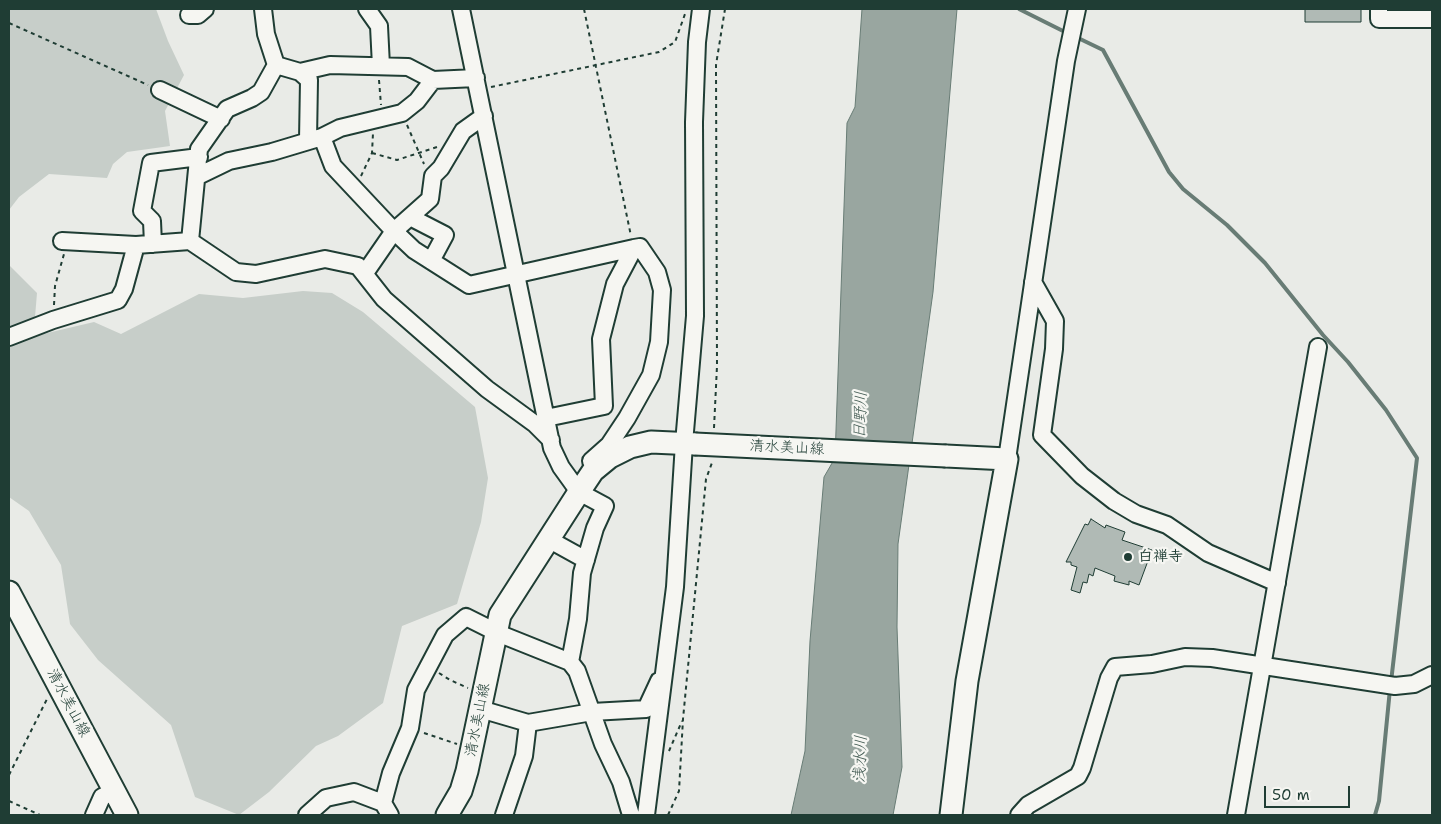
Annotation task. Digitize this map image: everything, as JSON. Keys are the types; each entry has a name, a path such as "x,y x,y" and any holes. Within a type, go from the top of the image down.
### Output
{"main road":[{"name":"清水美山線","path":"447,815 461,791 467,771 494,631 508,600 593,471 610,457 630,446 651,442 697,446 1007,459"},
{"path":"951,815 967,682 1007,459"},
{"name":"清水美山線","path":"9,592 126,815"}],"street":[{"path":"189,15 198,15 205,9"},
{"path":"190,241 198,176 199,149 227,109 252,98 260,92 276,65 266,34 261,9"},
{"path":"367,9 379,26 381,66"},
{"path":"461,9 551,440 560,467 580,492 605,506 595,528 586,560 570,662"},
{"path":"646,815 665,675 674,587 697,446 694,122 696,42 701,9"},
{"path":"1007,459 1066,60 1077,9"},
{"path":"1379,9 1379,19 1432,19"},
{"path":"276,65 300,72 309,80 315,139 333,166 414,250 469,284 518,275 640,247 653,266 662,290 660,342 651,375 609,445 592,460 580,475 580,492"},
{"path":"300,72 330,65 408,67 433,80 477,84"},
{"path":"198,176 229,161 315,139 340,128 402,113 417,101 433,80"},
{"path":"160,90 221,119"},
{"path":"365,273 394,231 430,199 433,176 441,168 463,130 484,116"},
{"path":"9,336 118,300 144,244 152,221 142,211 151,163 199,158"},
{"path":"410,217 445,235 431,261"},
{"path":"65,241 144,244 190,241 236,272 256,274 325,259 358,266 384,299 487,390 535,424 551,440"},
{"path":"546,418 604,406 601,339 615,284 634,248"},
{"path":"1033,282 1055,321 1054,349 1042,435 1082,476 1121,505 1136,514 1167,525 1208,553 1277,583"},
{"path":"1236,815 1318,347"},
{"path":"548,539 586,560"},
{"path":"307,815 326,798 354,792 386,809 391,773 410,728 416,690 445,635 466,617 494,631 570,662 577,671 603,744 621,782 630,815"},
{"path":"1019,815 1028,805 1078,776 1109,678 1115,667 1152,664 1185,657 1212,658 1395,686 1414,684 1432,674"},
{"path":"480,709 528,723 592,712 646,709 658,682 665,675"},
{"path":"504,815 524,756 528,723"},
{"path":"94,815 102,797 114,791"}],"path":[{"path":"584,9 634,248"},
{"path":"477,84 596,65 658,52 675,42 688,9"},
{"path":"714,432 718,366 716,64 725,9"},
{"path":"9,22 160,90"},
{"path":"353,188 372,153 378,118 378,75 381,66"},
{"path":"402,113 429,174 433,176"},
{"path":"372,153 397,160 456,142"},
{"path":"53,320 55,286 65,241"},
{"path":"668,815 679,791 683,719 705,489 697,446"},
{"path":"430,665 450,680 471,689"},
{"path":"9,775 56,680"},
{"path":"410,728 465,746"},
{"path":"9,801 40,815"}],"shaded area":[{"path":"9,9 156,9 184,75 165,111 170,146 127,152 113,164 107,178 49,174 19,197 9,210"},
{"path":"9,265 37,293 35,317 43,334 94,322 121,334 199,294 243,298 303,291 332,293 363,312 475,407 488,478 481,522 457,604 402,626 383,703 338,736 316,746 269,792 239,815 195,797 171,725 98,660 70,624 61,565 29,511 9,497"}],"water":[{"path":"862,9 957,9 933,292 898,544 897,627 902,767 893,815 791,815 805,751 810,641 824,477 835,458 847,123 855,107"}],"building":[{"path":"1305,9 1361,9 1361,22 1305,22"},
{"path":"1091,519 1105,528 1106,525 1125,532 1122,540 1152,550 1139,585 1129,581 1129,585 1114,581 1115,576 1095,568 1093,576 1089,574 1087,583 1083,582 1080,593 1071,590 1077,567 1071,565 1071,562 1066,562 1085,524 1088,525"}],"waterway":[{"path":"1019,9 1067,33"},
{"path":"1076,37 1103,50 1169,172 1183,189 1227,225 1265,263 1386,410 1417,458 1391,682"},
{"path":"1375,815 1379,801 1390,689"}],"place":[{"name":"白禅寺","path":"1128,557"}],"water label":[{"name":"日野川","path":"861,415"},
{"name":"浅水川","path":"861,759"}]}
